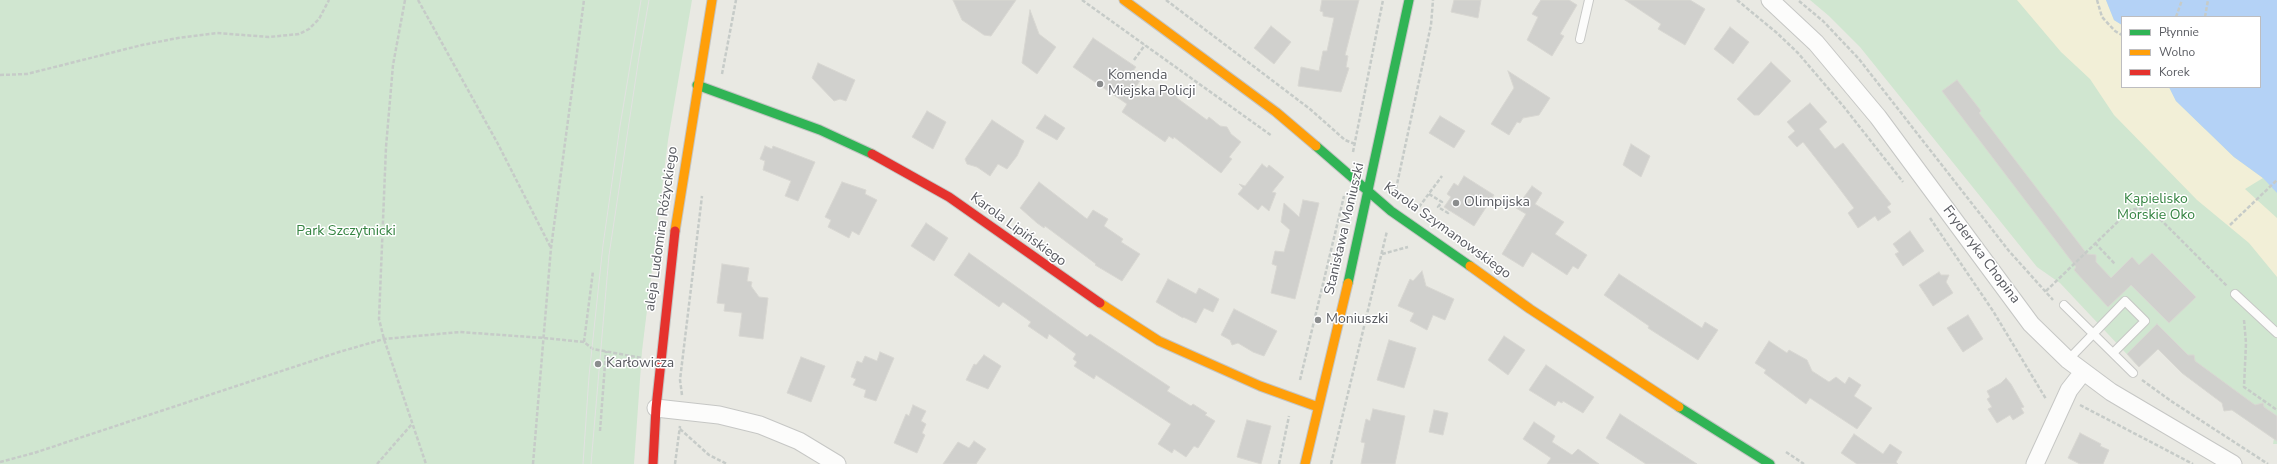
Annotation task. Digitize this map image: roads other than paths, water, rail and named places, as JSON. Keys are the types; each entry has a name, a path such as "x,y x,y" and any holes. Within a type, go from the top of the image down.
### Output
{"street":[{"name":"aleja Ludomira Różyckiego","path":"654,464 656,408 671,257 697,85 712,0"},
{"name":"Karola Szymanowskiego","path":"1124,0 1276,112 1392,211 1530,309 1700,421 1770,464"},
{"name":"Stanisława Moniuszki","path":"1305,464 1369,191 1409,0"},
{"name":"Fryderyka Chopina","path":"1770,0 1816,44 1878,117 2031,324 2068,360 2111,392 2233,464"},
{"name":"Karola Lipińskiego","path":"697,85 820,130 882,160 949,198 1083,293 1159,340 1260,386 1318,407"},
{"path":"2035,464 2069,390 2083,372"},
{"path":"656,408 719,415 760,426 799,441 837,464"}],"lane":[{"path":"1580,39 1589,0"},
{"path":"2235,294 2277,333"},
{"path":"2068,360 2125,301 2145,321 2114,353"},
{"path":"2064,305 2133,373"}],"water":[{"path":"2106,0 2277,0 2277,193 2263,178 2234,157 2176,101 2170,88 2261,88 2261,16 2121,16 2121,24 2114,20"}],"tram line":[{"path":"583,464 589,376 603,245 620,126 641,0"},
{"path":"591,464 609,255 649,0"}],"place":[{"name":"Komenda Miejska Policji","path":"1100,84"},
{"name":"Olimpijska","path":"1456,203"},
{"name":"Moniuszki","path":"1318,320"},
{"name":"Karłowicza","path":"598,364"}],"park label":[{"name":"Kąpielisko Morskie Oko","path":"2156,208"},
{"name":"Park Szczytnicki","path":"346,232"}]}
